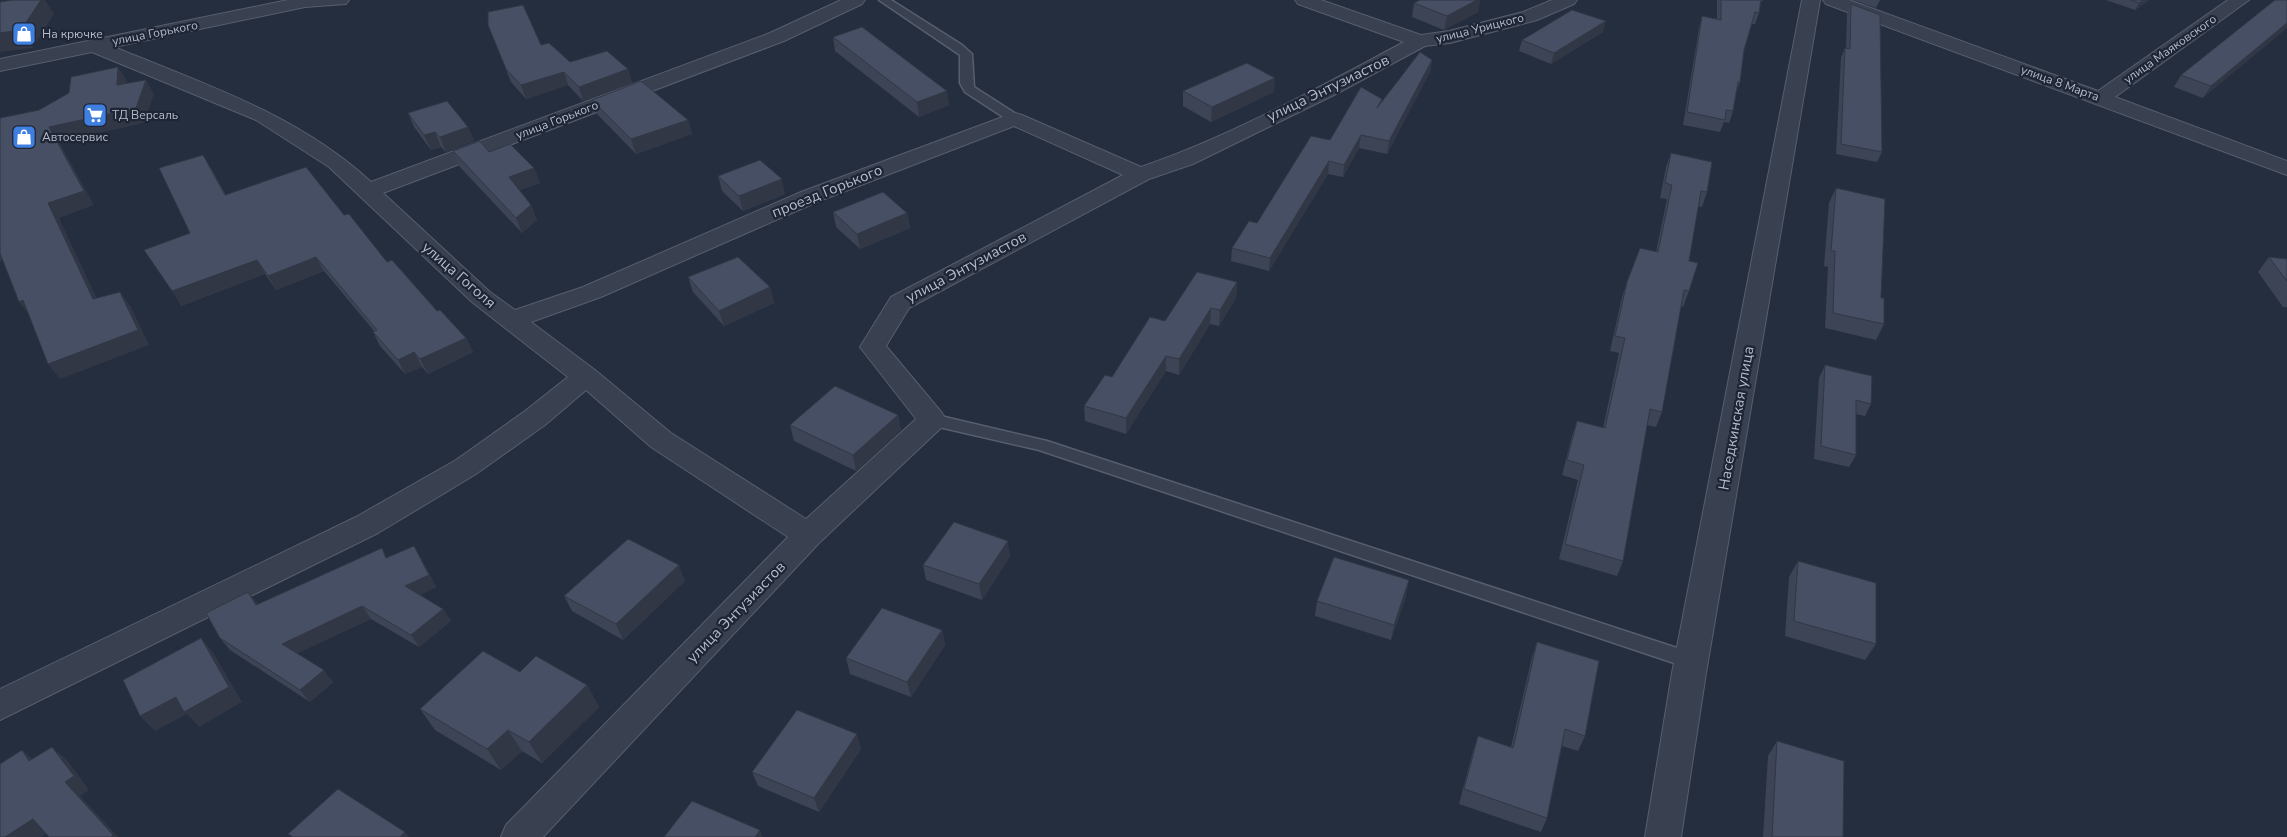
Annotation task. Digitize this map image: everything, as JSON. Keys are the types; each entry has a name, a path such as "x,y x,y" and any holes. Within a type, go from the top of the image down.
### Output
{"street":[{"name":"улица Горького","path":"0,65 310,1 340,0"},
{"name":"улица Горького","path":"367,191 777,37 856,0"},
{"path":"1304,0 1420,42"},
{"name":"улица Урицкого","path":"1420,42 1450,37 1530,16 1568,0"},
{"name":"Наседкинская улица","path":"1664,837 1692,661 1811,0"},
{"name":"улица 8 Марта","path":"1832,0 2287,168"},
{"name":"улица Маяковского","path":"2101,98 2240,0"},
{"name":"улица Энтузиастов","path":"519,837 808,535 932,420 873,347 900,303 1141,174 1185,159 1329,90 1420,42"},
{"name":"улица Гоголя","path":"94,46 263,116 337,162 481,297 586,376 661,440 808,535"},
{"path":"1015,119 1057,137 1107,163 1141,174"},
{"name":"проезд Горького","path":"513,320 592,292 809,197 1015,119"},
{"path":"0,705 367,525 466,467 535,418 586,376"}],"lane":[{"path":"884,0 966,54 966,83 969,89 1015,119"},
{"path":"932,420 1041,445 1692,661"}],"building":[{"path":"41,0 21,30 0,33 0,2"},
{"path":"1420,0 1477,0 1447,16 1414,3"},
{"path":"1721,0 1761,0 1759,13 1755,12 1744,50 1740,82 1738,82 1733,111 1726,110 1725,120 1687,112 1702,16 1721,20"},
{"path":"2131,0 2143,0 2139,3"},
{"path":"2275,0 2287,0 2287,23 2211,86 2181,75"},
{"path":"1851,4 1880,15 1882,152 1841,144 1845,48 1850,49"},
{"path":"523,5 541,45 549,43 570,62 607,51 628,69 579,87 564,72 521,85 506,69 488,25 488,12"},
{"path":"1572,10 1606,21 1554,53 1522,40"},
{"path":"862,27 947,91 917,102 833,37"},
{"path":"1420,52 1432,60 1389,141 1361,135 1344,165 1329,161 1270,258 1232,248 1249,221 1257,223 1311,136 1330,140 1361,87 1382,99 1377,108"},
{"path":"1247,63 1275,78 1212,107 1183,91"},
{"path":"118,67 117,85 146,80 136,108 49,127 84,191 48,203 93,299 120,292 138,330 48,364 23,300 19,302 0,253 0,118 39,110 69,93 71,77"},
{"path":"641,81 688,120 631,139 592,100"},
{"path":"447,101 468,127 440,137 435,132 424,135 408,113"},
{"path":"480,141 489,152 510,144 534,168 509,177 531,205 516,218 453,151"},
{"path":"1671,153 1712,162 1707,192 1701,191 1689,261 1698,263 1689,291 1684,290 1662,412 1650,409 1623,561 1565,544 1584,465 1567,460 1577,421 1605,428 1625,338 1615,336 1627,282 1640,248 1658,252 1672,185 1665,183"},
{"path":"203,155 225,195 306,167 344,215 349,214 387,262 392,260 437,311 440,310 466,338 420,359 414,352 398,360 373,332 377,330 316,257 268,276 257,260 172,291 144,250 190,233 159,168"},
{"path":"760,160 782,179 739,196 718,176"},
{"path":"1836,188 1885,199 1881,298 1884,298 1884,324 1833,313 1835,251 1831,251"},
{"path":"883,192 907,213 857,234 833,212"},
{"path":"738,257 770,287 719,311 688,277"},
{"path":"2269,257 2287,259 2287,281"},
{"path":"1197,272 1237,282 1220,310 1211,308 1179,359 1166,356 1126,418 1084,406 1105,375 1112,377 1150,317 1165,321"},
{"path":"1825,365 1872,376 1871,404 1856,400 1856,455 1821,446"},
{"path":"835,386 898,415 853,455 790,425"},
{"path":"954,522 1008,541 979,584 923,565"},
{"path":"628,539 679,565 616,624 564,596"},
{"path":"414,546 429,575 405,586 443,609 411,635 362,606 282,644 324,670 300,690 220,638 206,613 248,592 256,605 382,548 386,558"},
{"path":"1334,557 1409,580 1394,625 1317,601"},
{"path":"1798,561 1876,583 1876,644 1794,621"},
{"path":"882,608 942,630 907,682 846,658"},
{"path":"201,638 229,687 184,712 176,697 140,716 123,680"},
{"path":"1537,642 1599,661 1585,736 1565,729 1547,818 1464,789 1478,736 1513,748"},
{"path":"483,651 520,672 536,656 587,685 529,742 508,730 487,749 420,709"},
{"path":"797,710 857,734 814,798 752,772"},
{"path":"1777,741 1844,761 1843,837 1772,837"},
{"path":"52,747 74,776 65,782 113,835 111,837 49,837 33,819 5,837 0,837 0,764 22,750 29,761"},
{"path":"338,789 405,832 400,837 293,837 288,834"},
{"path":"692,801 760,830 755,837 664,837"}],"place":[{"name":"На крючке","path":"24,34"},
{"name":"ТД Версаль","path":"95,115"},
{"name":"Автосервис","path":"24,137"}]}
